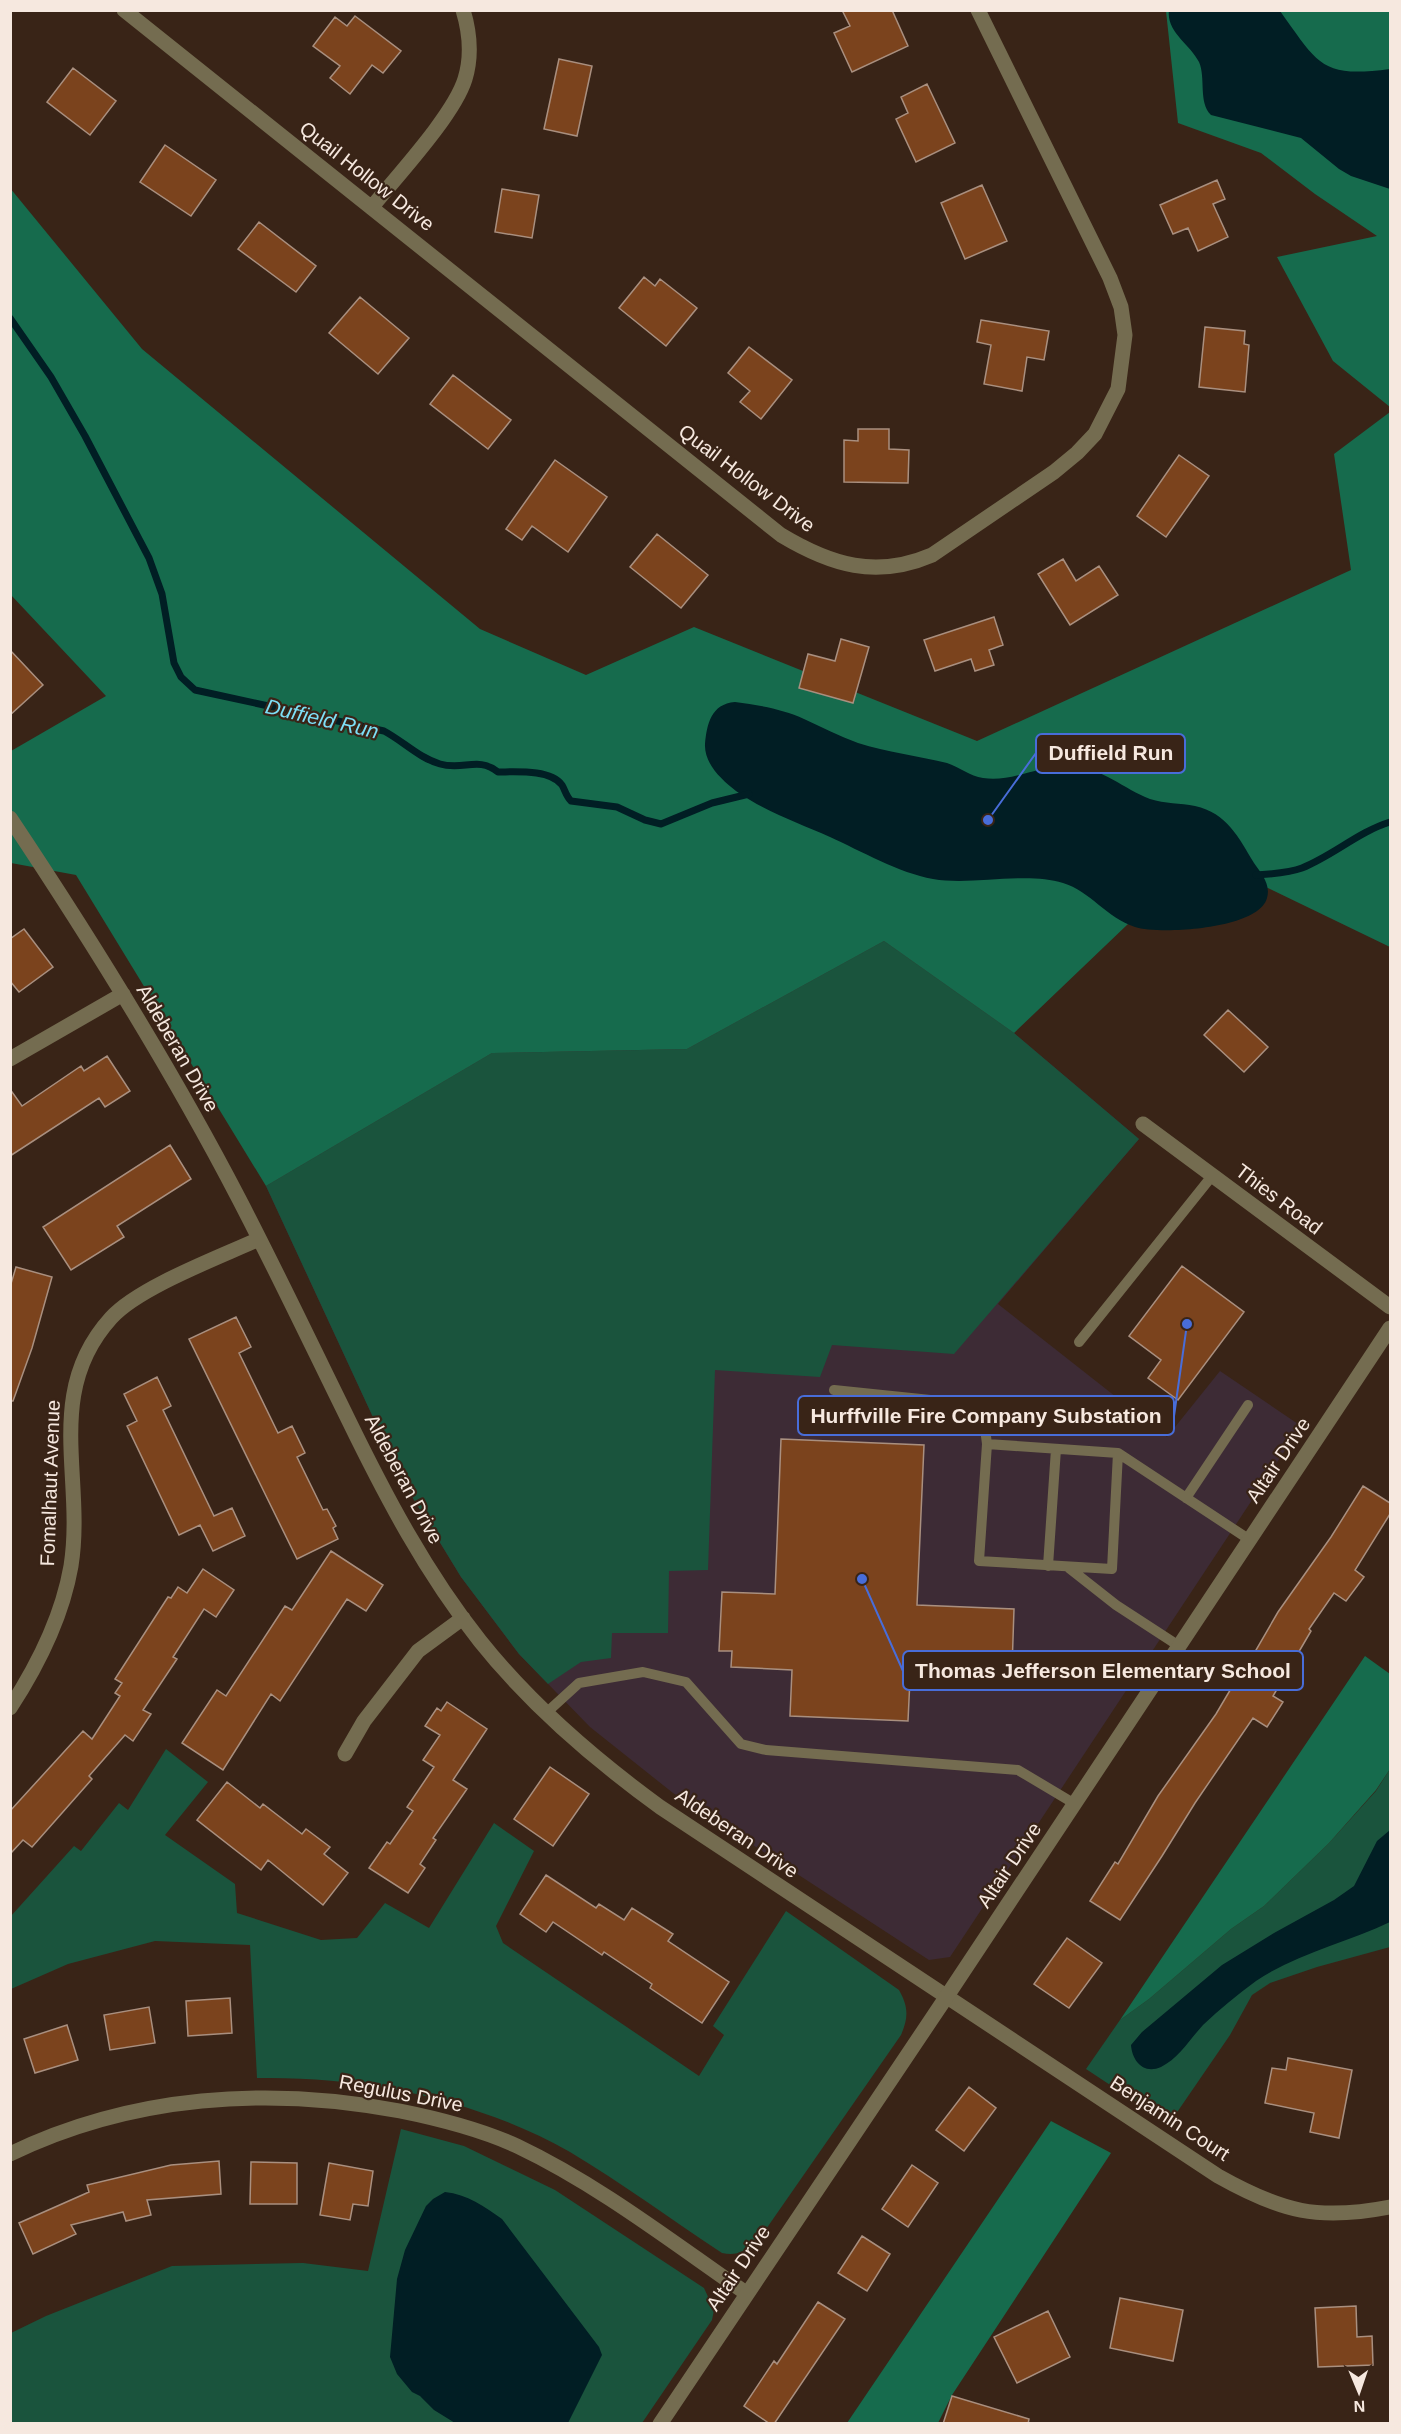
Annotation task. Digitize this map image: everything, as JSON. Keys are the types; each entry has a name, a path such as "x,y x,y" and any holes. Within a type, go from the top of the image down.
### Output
{"street":[{"name":"Quail Hollow Drive","path":"124,10 781,535 833,562 874,567 915,563 953,543 1077,453 1095,434 1118,389 1125,335 1121,307 1110,278 978,10"},
{"path":"372,207 442,120 465,81 469,58 469,35 463,10"},
{"name":"Aldeberan Drive","path":"10,818 123,994 210,1146 396,1513 432,1575 498,1663 545,1714 621,1779 660,1808 947,1996"},
{"path":"10,1059 123,994"},
{"name":"Thies Road","path":"1143,1124 1390,1307"},
{"name":"Fomalhaut Avenue","path":"10,1708 43,1653 61,1606 71,1566 74,1528 69,1427 75,1384 82,1360 112,1317 132,1301 259,1239"},
{"name":"Altair Drive","path":"660,2424 1390,1328"},
{"path":"345,1754 364,1721 418,1651 463,1618"},
{"name":"Benjamin Court","path":"947,1996 1209,2170 1257,2198 1315,2214 1340,2214 1390,2207"},
{"name":"Regulus Drive","path":"10,2154 67,2129 153,2107 243,2098 329,2099 371,2105 446,2121 516,2146 584,2181 746,2293"}],"lane":[{"path":"1079,1342 1212,1176"},
{"path":"834,1390 969,1404 978,1410 984,1422 987,1444 979,1561 1112,1569 1118,1453"},
{"path":"1186,1498 1248,1406"},
{"path":"987,1444 1118,1453 1250,1540"},
{"path":"1048,1566 1056,1449"},
{"path":"1068,1568 1116,1605 1179,1646"},
{"path":"545,1714 579,1683 643,1672 686,1682 741,1743 766,1750 1018,1770 1075,1804"}],"shaded area":[{"path":"884,941 1014,1033 1139,1139 998,1304 1167,1437 1220,1371 1301,1426 950,1957 929,1960 673,1793 590,1727 519,1654 461,1577 403,1482 266,1186 492,1053 687,1049"}],"green space":[{"path":"1166,11 1390,11 1390,407 1333,361 1277,257 1377,236 1315,194 1261,153 1178,123"},
{"path":"10,188 142,349 480,629 586,675 694,627 977,741 1351,570 1334,454 1390,412 1390,947 1268,888 1128,924 1014,1033 884,941 687,1049 492,1053 266,1186 76,875 11,863 11,751 106,696 11,595"},
{"path":"884,941 1014,1033 1139,1139 954,1354 832,1345 820,1377 715,1370 708,1570 669,1571 668,1633 612,1633 611,1658 581,1662 548,1684 519,1654 461,1577 403,1482 266,1186 492,1053 687,1049"},
{"path":"1365,1656 1390,1674 1390,1769 1376,1790 1329,1843 1264,1906 1231,1929 1149,1999 1120,2020"},
{"path":"166,1749 208,1782 165,1835 235,1884 237,1913 321,1940 357,1938 385,1903 429,1928 494,1823 534,1851 496,1926 503,1943 699,2076 724,2035 713,2026 786,1911 899,1990 906,2012 904,2029 764,2232 746,2250 729,2254 722,2253 570,2152 496,2118 418,2094 378,2087 338,2081 257,2078 250,1945 155,1941 68,1964 11,1989 11,1916 74,1846 81,1851 119,1803 128,1810"},
{"path":"1390,1769 1390,1947 1317,1967 1270,1983 1252,1995 1230,2035 1169,2124 1086,2069 1120,2020 1149,1999 1231,1929 1264,1906 1329,1843 1376,1791"},
{"path":"1051,2121 1111,2153 952,2395 938,2423 847,2423"},
{"path":"401,2129 464,2146 555,2190 704,2288 714,2310 712,2320 642,2423 11,2424 11,2333 46,2316 172,2266 303,2263 368,2271"}],"water":[{"path":"1169,10 1280,11 1304,44 1324,64 1335,69 1349,71 1390,69 1390,189 1351,176 1301,138 1211,115 1203,97 1199,62 1171,25"},
{"path":"735,702 788,713 858,743 947,763 978,777 1005,778 1050,767 1073,766 1094,771 1150,799 1206,809 1216,814 1237,836 1265,879 1268,888 1267,898 1260,908 1247,917 1229,923 1186,930 1148,929 1125,923 1082,892 1063,883 1033,878 948,881 907,872 770,811 736,791 720,777 705,751 707,729 715,711"},
{"path":"1390,1830 1390,1922 1304,1956 1256,1981 1216,2013 1179,2053 1161,2067 1144,2068 1136,2061 1131,2045 1142,2032 1222,1965 1354,1886 1377,1841"},
{"path":"445,2192 468,2198 502,2219 599,2347 602,2355 568,2423 455,2423 412,2392 397,2374 390,2357 397,2279 405,2250 426,2206"}],"building":[{"path":"842,10 892,10 908,46 852,72 834,33 850,26"},
{"path":"355,16 401,51 383,73 372,65 350,94 330,78 340,66 313,46 335,17 347,26"},
{"path":"559,59 592,66 577,136 544,129"},
{"path":"73,68 116,101 90,135 47,102"},
{"path":"927,84 955,143 916,162 896,119 908,113 901,97"},
{"path":"165,145 216,180 191,216 140,182"},
{"path":"1217,180 1225,199 1213,204 1228,237 1198,251 1188,228 1173,234 1160,205"},
{"path":"982,185 1007,241 965,259 941,203"},
{"path":"502,189 539,195 532,238 495,232"},
{"path":"259,222 316,266 296,292 238,249"},
{"path":"644,277 655,286 660,279 697,308 666,346 619,308"},
{"path":"360,297 409,338 378,374 329,333"},
{"path":"981,320 1049,331 1044,360 1027,357 1022,391 984,384 991,345 977,342"},
{"path":"1205,327 1245,331 1244,344 1249,345 1245,392 1199,387"},
{"path":"749,347 792,380 761,419 740,402 750,391 728,373"},
{"path":"453,375 511,420 488,449 430,404"},
{"path":"858,429 889,429 889,449 909,450 908,483 844,482 844,440 858,441"},
{"path":"1179,455 1209,476 1166,537 1137,516"},
{"path":"555,460 607,497 568,552 532,526 522,540 506,529"},
{"path":"657,534 708,575 681,608 630,567"},
{"path":"1063,559 1076,581 1099,566 1118,595 1070,625 1038,574"},
{"path":"994,617 1003,645 989,650 994,665 975,671 971,659 935,671 924,640"},
{"path":"841,639 869,647 853,703 799,688 808,654 835,661"},
{"path":"10,650 43,685 10,715"},
{"path":"24,929 53,967 19,992 10,981 10,939"},
{"path":"1228,1010 1268,1047 1244,1072 1204,1035"},
{"path":"107,1056 130,1091 105,1107 99,1098 10,1156 10,1089 22,1106 81,1066 84,1071"},
{"path":"170,1145 191,1179 117,1226 124,1237 71,1270 43,1227"},
{"path":"1182,1266 1244,1312 1178,1400 1148,1378 1161,1360 1129,1336"},
{"path":"16,1267 52,1277 32,1348 13,1401 10,1401 10,1287"},
{"path":"236,1317 251,1347 239,1353 278,1433 292,1426 305,1453 297,1457 323,1510 327,1509 336,1526 333,1528 338,1539 297,1559 189,1339"},
{"path":"157,1377 171,1406 163,1410 214,1516 232,1508 245,1536 213,1551 200,1525 179,1535 127,1426 137,1421 124,1394"},
{"path":"781,1439 924,1445 917,1605 1014,1609 1012,1669 996,1669 995,1682 910,1679 908,1721 790,1716 792,1670 731,1667 732,1651 719,1651 722,1592 775,1594"},
{"path":"1363,1486 1390,1503 1390,1514 1355,1570 1364,1577 1346,1601 1334,1593 1309,1629 1311,1631 1273,1696 1283,1702 1267,1727 1253,1718 1120,1920 1090,1901 1115,1862 1118,1864 1158,1796 1216,1714 1278,1612 1331,1537"},
{"path":"331,1551 383,1585 366,1611 347,1599 280,1701 271,1694 223,1770 182,1743 217,1690 226,1696 285,1606 292,1610"},
{"path":"203,1569 234,1590 216,1617 204,1609 173,1657 177,1659 143,1710 151,1714 133,1741 125,1735 89,1776 92,1779 32,1847 23,1840 10,1854 10,1811 83,1731 92,1739 120,1696 115,1693 122,1683 115,1679 168,1597 171,1598 178,1587 187,1593"},
{"path":"447,1702 487,1729 453,1780 467,1789 433,1838 436,1840 420,1864 425,1868 408,1893 369,1868 387,1842 390,1844 413,1811 407,1807 434,1767 423,1760 440,1735 425,1726 437,1708 441,1711"},
{"path":"550,1767 589,1794 553,1846 514,1819"},
{"path":"227,1782 260,1808 263,1804 302,1834 306,1829 330,1847 324,1854 348,1873 323,1905 268,1860 261,1870 197,1820"},
{"path":"546,1875 596,1908 599,1904 624,1920 632,1908 673,1934 668,1941 729,1982 702,2023 650,1988 652,1984 604,1952 602,1955 553,1922 546,1932 520,1914"},
{"path":"1067,1938 1102,1963 1069,2008 1034,1984"},
{"path":"230,1998 232,2033 188,2036 186,2001"},
{"path":"149,2007 155,2043 110,2050 104,2015"},
{"path":"67,2025 78,2060 35,2073 24,2039"},
{"path":"1288,2058 1352,2070 1339,2138 1310,2132 1314,2113 1265,2103 1272,2068 1286,2070"},
{"path":"969,2087 996,2108 964,2151 936,2130"},
{"path":"219,2161 221,2194 147,2200 151,2215 126,2221 123,2212 71,2225 76,2234 33,2254 19,2223 89,2192 87,2185 171,2165"},
{"path":"251,2162 297,2163 297,2204 250,2204"},
{"path":"329,2163 373,2171 368,2206 353,2204 350,2220 320,2215"},
{"path":"912,2165 938,2183 908,2227 882,2209"},
{"path":"862,2236 890,2254 867,2291 838,2273"},
{"path":"1120,2298 1183,2310 1173,2361 1110,2348"},
{"path":"818,2302 845,2319 774,2424 770,2424 744,2406 774,2361 777,2364"},
{"path":"1356,2306 1357,2337 1372,2336 1373,2365 1318,2367 1315,2308"},
{"path":"1048,2311 1070,2357 1017,2383 994,2337"},
{"path":"952,2396 1029,2419 1028,2424 943,2424"}],"waterway":[{"name":"Duffield Run","path":"10,318 51,377 85,436 149,558 162,594 174,663 181,677 195,690 384,731 425,758 448,766 477,764 491,767 498,772 532,772 549,776 562,785 571,801 617,807 645,820 661,824 712,803 749,794"},
{"name":"Duffield Run","path":"1256,875 1302,868 1378,826 1390,822"}],"place":[{"name":"Duffield Run","path":"988,820"},
{"name":"Hurffville Fire Company Substation","path":"1187,1324"},
{"name":"Thomas Jefferson Elementary School","path":"862,1579"}]}
